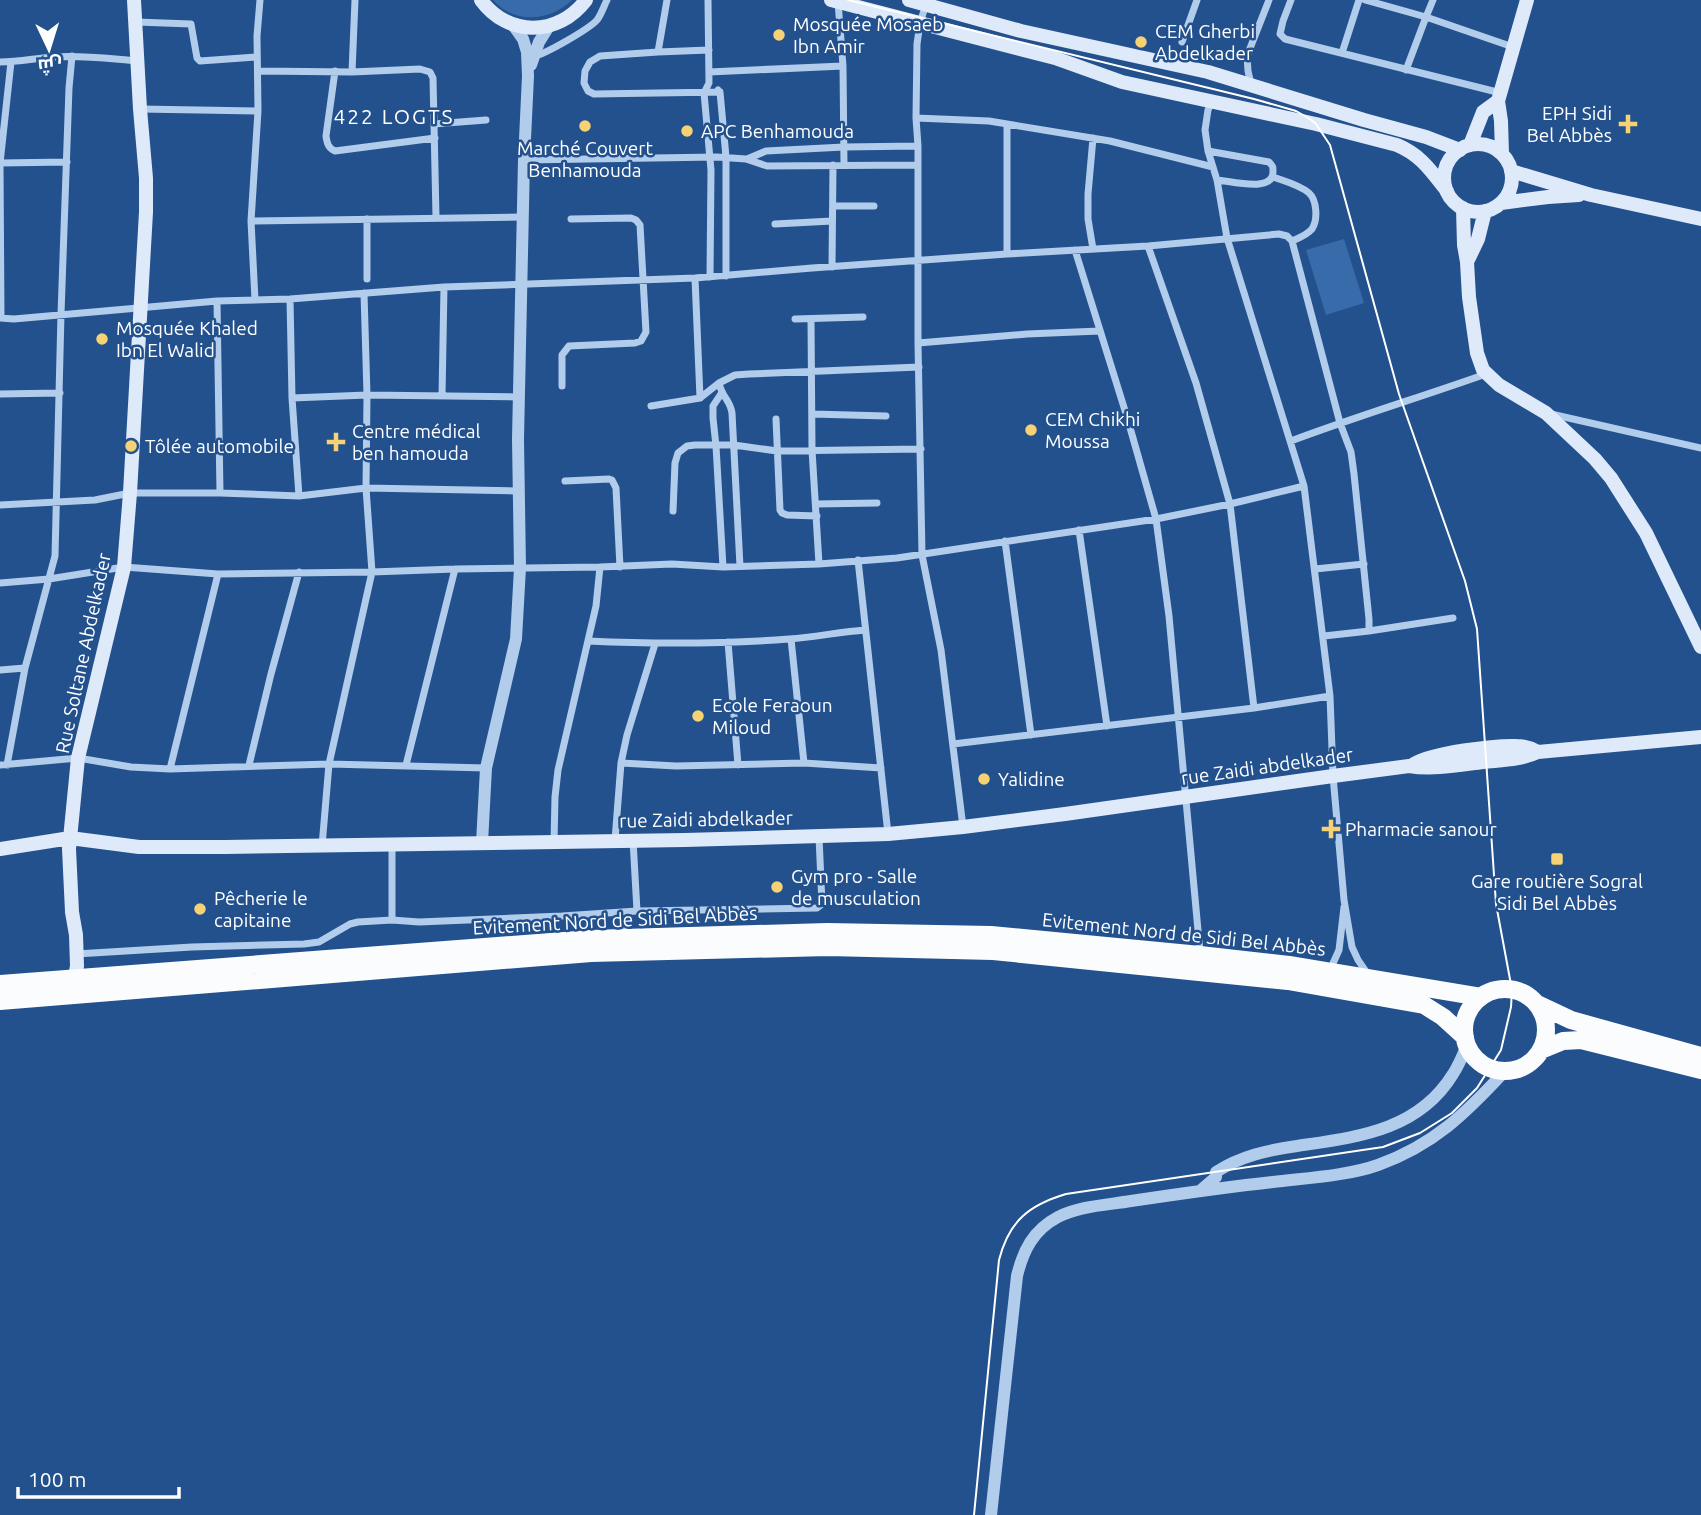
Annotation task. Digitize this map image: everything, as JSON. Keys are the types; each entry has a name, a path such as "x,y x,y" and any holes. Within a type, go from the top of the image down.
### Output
{"highway":[{"name":"Evitement Nord de Sidi Bel Abbès","path":"0,984 590,939 827,932 1004,936 1200,955 1330,971 1481,997"},
{"name":"Evitement Nord de Sidi Bel Abbès","path":"0,1001 592,953 754,948 900,948 993,951 1288,981 1424,1005 1443,1017 1466,1041"},
{"path":"1537,1004 1546,1022 1546,1031 1541,1050 1532,1061 1520,1069 1505,1071 1480,1063 1466,1041 1467,1015 1481,997 1501,990 1524,993 1537,1004 1572,1020 1701,1056"},
{"path":"1541,1050 1563,1041 1581,1040 1701,1070"}],"main road":[{"name":"Rue Soltane Abdelkader","path":"75,978 76,954 69,865 78,758 124,568 130,493 146,212 134,0"},
{"path":"481,0 496,16 513,25 531,28 563,21 575,13 586,0"},
{"path":"909,0 927,2 1021,30 1208,72 1465,148 1487,145 1502,154 1511,171 1511,188 1501,203"},
{"path":"1502,154 1499,97 1526,0"},
{"path":"834,1 1055,58 1122,82 1212,100 1397,145 1419,157 1456,204 1470,211 1485,211 1501,203 1591,195"},
{"path":"1447,191 1444,179 1451,158 1465,148 1483,112 1499,97"},
{"path":"1511,171 1591,195 1701,219"},
{"path":"1463,208 1469,297 1477,353 1483,370 1499,385 1546,413 1595,459 1625,498 1655,549 1701,647"},
{"path":"1467,262 1478,239 1485,211"},
{"name":"rue Zaidi abdelkader","path":"0,849 70,838 139,847 482,844 888,834 1065,814 1409,766 1435,756 1486,748 1518,746 1538,751 1701,737"}],"street":[{"path":"256,300 251,221 258,111 260,0"},
{"path":"352,72 355,0"},
{"path":"534,56 541,55 579,34 597,20 607,0"},
{"path":"658,52 667,0"},
{"path":"708,0 709,83 704,93 712,186 710,277"},
{"path":"1182,42 1197,0"},
{"path":"1251,84 1247,56 1269,0"},
{"path":"1291,0 1280,34 1285,39 1499,97"},
{"path":"1342,53 1359,0"},
{"path":"1365,0 1426,17 1514,47"},
{"path":"1406,70 1433,0"},
{"path":"834,1 843,66 844,165"},
{"path":"927,2 917,44 916,118 919,146 918,342 922,555 941,650 963,827"},
{"path":"136,22 191,24 198,61 257,57"},
{"path":"482,844 486,768 516,639 520,568 521,285 528,76 527,52 523,39 513,25"},
{"path":"528,76 539,42 549,26"},
{"path":"709,50 600,56 590,62 585,71 584,83 588,91 594,94 720,92"},
{"path":"72,56 66,162 55,556 24,668 3,765 78,758 131,767 170,769 329,764 486,768"},
{"path":"0,62 72,56 138,61"},
{"path":"12,62 0,163 1,318 444,287 695,278 1148,246 1279,234 1287,236 1292,241 1340,423 1351,452 1369,631"},
{"path":"709,72 843,66"},
{"path":"258,71 352,72 420,69 430,72 433,78 436,217"},
{"path":"335,71 326,136 331,149 335,151 435,138"},
{"path":"709,83 720,92 726,157 726,276"},
{"path":"1212,100 1206,122 1208,150 1217,180 1227,238 1304,486 1330,696 1333,776 1345,900 1352,947 1371,979"},
{"path":"140,109 258,111"},
{"path":"916,118 1007,124 1093,138 1213,167"},
{"path":"434,124 486,120"},
{"path":"1007,124 1007,254"},
{"path":"1093,138 1088,194 1088,219 1093,249"},
{"path":"746,159 766,151 919,146"},
{"path":"1208,150 1269,162 1273,167 1273,177 1261,185 1217,180"},
{"path":"524,160 726,157 746,159 767,166 918,165"},
{"path":"0,163 66,162"},
{"path":"832,267 833,165"},
{"path":"1273,177 1307,191 1314,199 1314,227 1309,233 1292,241"},
{"path":"833,206 874,206"},
{"path":"251,221 523,217"},
{"path":"562,386 562,355 569,346 635,343 644,338 646,332 640,225 631,218 571,219"},
{"path":"367,219 367,279"},
{"path":"775,224 832,221"},
{"path":"1148,246 1196,383 1230,504 1254,708"},
{"path":"1075,250 1128,417 1156,519 1169,616 1200,955"},
{"path":"695,278 700,398"},
{"path":"442,396 444,287"},
{"path":"322,846 329,764 372,572 366,488 364,293"},
{"path":"290,299 292,398 299,496"},
{"path":"217,301 220,493"},
{"path":"796,319 863,317"},
{"path":"811,319 812,450 819,564"},
{"path":"918,342 1100,331"},
{"path":"650,406 700,398 719,383 735,375 919,367"},
{"path":"1291,441 1486,374"},
{"path":"719,383 721,394 730,404 740,566"},
{"path":"0,394 60,393"},
{"path":"721,394 713,410 723,567"},
{"path":"292,398 367,395 520,397"},
{"path":"1546,413 1701,448"},
{"path":"812,414 886,416"},
{"path":"776,419 780,510 787,515 817,516"},
{"path":"674,512 675,463 678,453 687,446 734,445 777,451 920,449"},
{"path":"565,481 612,480 615,488 620,567"},
{"path":"0,583 124,568 218,574 600,568 672,564 723,567 819,564 922,555 1156,519 1304,486"},
{"path":"0,505 95,500 130,493 299,496 366,488 519,491"},
{"path":"816,504 877,503"},
{"path":"1079,530 1107,726"},
{"path":"1005,541 1031,735"},
{"path":"858,560 888,834"},
{"path":"1315,569 1364,564"},
{"path":"554,842 558,770 597,598 600,568"},
{"path":"406,765 455,569"},
{"path":"248,765 299,572"},
{"path":"170,769 218,574"},
{"path":"1324,636 1453,618"},
{"path":"588,641 655,644 728,642 791,639 865,630"},
{"path":"791,639 804,763"},
{"path":"728,642 738,765"},
{"path":"615,840 621,763 655,644"},
{"path":"0,670 24,668"},
{"path":"953,744 1177,718 1330,696"},
{"path":"621,763 676,766 804,763 881,768"},
{"path":"76,954 304,944 319,942 358,922 419,922 637,911 817,908 822,904 819,837"},
{"path":"633,840 637,911"},
{"path":"391,845 392,920"},
{"path":"1330,971 1339,950 1345,900"},
{"path":"624,912 626,938"},
{"path":"1200,1190 1216,1177 1216,1172 1233,1161 1270,1150 1356,1137 1398,1123 1417,1113 1432,1100 1453,1074 1466,1041"},
{"path":"991,1515 1017,1276 1028,1243 1045,1226 1057,1217 1071,1212 1200,1190 1375,1166 1394,1159 1454,1123 1505,1071"},
{"path":"1233,1161 1237,1186"}],"shaded area":[{"path":"493,0 572,0 543,16 522,17 511,14"},
{"path":"1344,239 1364,303 1326,315 1306,250"}],"tram line":[{"path":"848,0 1254,99 1296,111 1316,124 1330,145 1399,394 1465,581 1477,629 1496,904 1512,990 1501,1050 1477,1088 1452,1113 1420,1133 1383,1147 1066,1194 1041,1203 1022,1216 1008,1235 999,1260 974,1515"}],"place":[{"name":"Mosquée Mosaeb Ibn Amir","path":"779,35"},
{"name":"CEM Gherbi Abdelkader","path":"1141,42"},
{"name":"EPH Sidi Bel Abbès","path":"1628,124"},
{"name":"Marché Couvert Benhamouda","path":"585,126"},
{"name":"APC Benhamouda","path":"687,131"},
{"name":"Mosquée Khaled Ibn El Walid","path":"102,339"},
{"name":"CEM Chikhi Moussa","path":"1031,430"},
{"name":"Centre médical ben hamouda","path":"336,442"},
{"name":"Tôlée automobile","path":"131,446"},
{"name":"Ecole Feraoun Miloud","path":"698,716"},
{"name":"Yalidine","path":"984,779"},
{"name":"Pharmacie sanour","path":"1331,829"},
{"name":"Gare routière Sogral Sidi Bel Abbès","path":"1557,859"},
{"name":"Gym pro - Salle de musculation","path":"777,887"},
{"name":"Pêcherie le capitaine","path":"200,909"}],"district":[{"name":"422 LOGTS","path":"394,117"}]}
